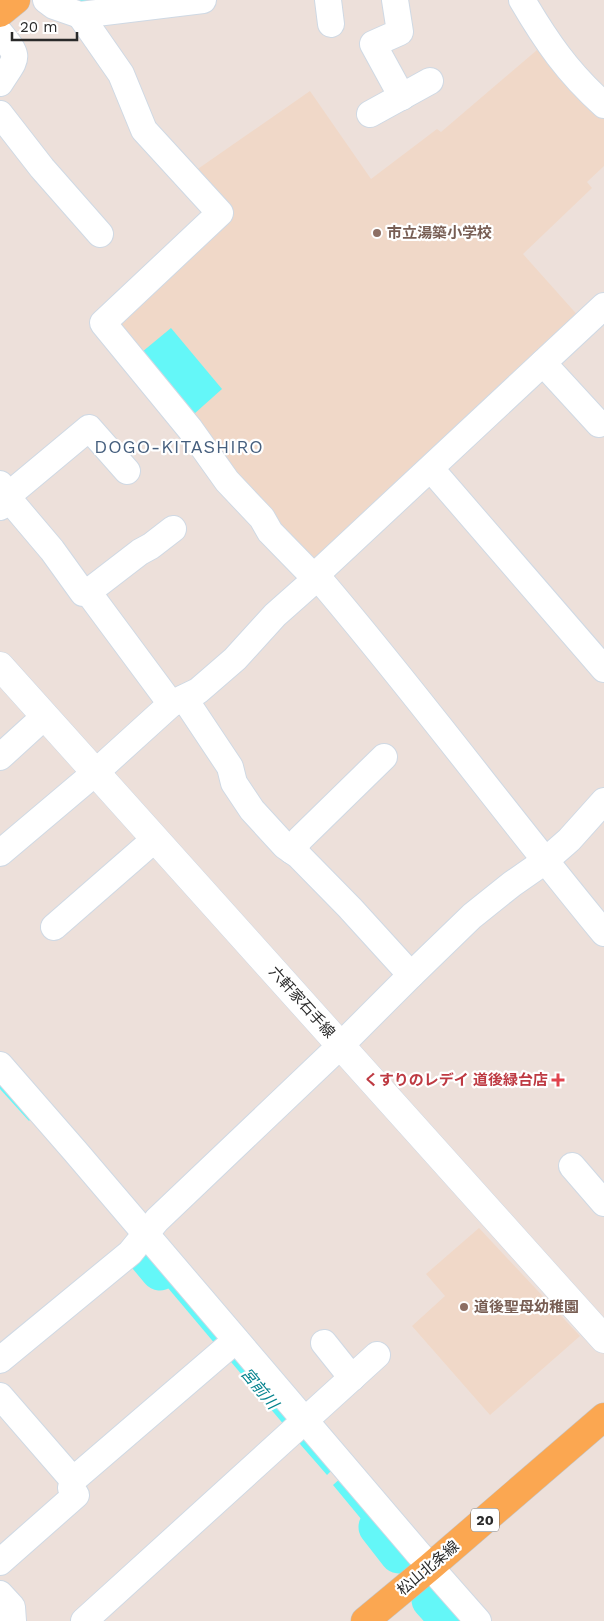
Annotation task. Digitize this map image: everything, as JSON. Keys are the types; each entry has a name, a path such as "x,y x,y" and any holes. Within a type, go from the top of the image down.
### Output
{"main road":[{"path":"0,13 16,0"},
{"name":"六軒家石手線","path":"0,666 341,1046 601,1328"},
{"name":"松山北条線","path":"365,1621 430,1568 604,1417"}],"street":[{"path":"46,0 54,6 80,16 203,0"},
{"path":"395,0 400,32 373,44 402,97"},
{"path":"522,0 544,38 559,59 604,105"},
{"path":"80,16 121,74 144,130 220,213 102,323 190,429 227,481 262,518 270,532 321,581 380,652 604,933"},
{"path":"0,33 14,51 15,59 0,83"},
{"path":"370,114 430,81"},
{"path":"0,114 42,168 100,234"},
{"path":"0,854 177,701 198,691 235,658 275,615 543,363 600,317"},
{"path":"543,363 599,424"},
{"path":"128,471 89,428 17,488 3,496 52,550 83,593 88,592 173,529"},
{"path":"431,469 599,654"},
{"path":"88,592 230,767 234,783 245,801 285,846 298,855 350,908 411,975"},
{"path":"0,757 45,716"},
{"path":"292,851 300,838 384,757"},
{"path":"0,1360 130,1253 157,1220 341,1046 472,916 545,861 569,840 604,801"},
{"path":"54,927 155,839"},
{"path":"0,1065 76,1151 430,1568 478,1621"},
{"path":"572,1166 602,1195"},
{"path":"0,1562 76,1495 71,1488 73,1480 236,1340"},
{"path":"324,1344 352,1378"},
{"path":"84,1621 377,1355"},
{"path":"0,1396 73,1480"},
{"path":"0,1594 12,1607 13,1621"}],"shaded area":[{"path":"537,50 604,113 604,166 587,182 592,188 523,254 581,319 315,564 236,476 113,329 227,214 192,173 310,91 371,179 437,129 441,132"},
{"path":"479,1228 580,1336 490,1415 412,1326 445,1296 426,1274"}],"water":[{"path":"171,328 222,389 194,414 142,352"},
{"path":"0,1076 35,1115 29,1121 0,1089"},
{"path":"176,1281 224,1338 216,1345 168,1288"},
{"path":"234,1349 294,1419 285,1426 226,1356"},
{"path":"301,1428 335,1467 327,1475 293,1436"},
{"path":"343,1476 373,1511 362,1520 333,1485"}],"waterway":[{"path":"70,0 96,0"},
{"name":"宮前川","path":"145,1253 160,1271"},
{"name":"宮前川","path":"378,1527 399,1554"},
{"name":"宮前川","path":"431,1600 450,1621"}],"place":[{"name":"市立湯築小学校","path":"377,233"},
{"name":"くすりのレデイ 道後緑台店","path":"558,1080"},
{"name":"道後聖母幼稚園","path":"464,1307"}],"district":[{"name":"DOGO-KITASHIRO","path":"179,447"}]}
